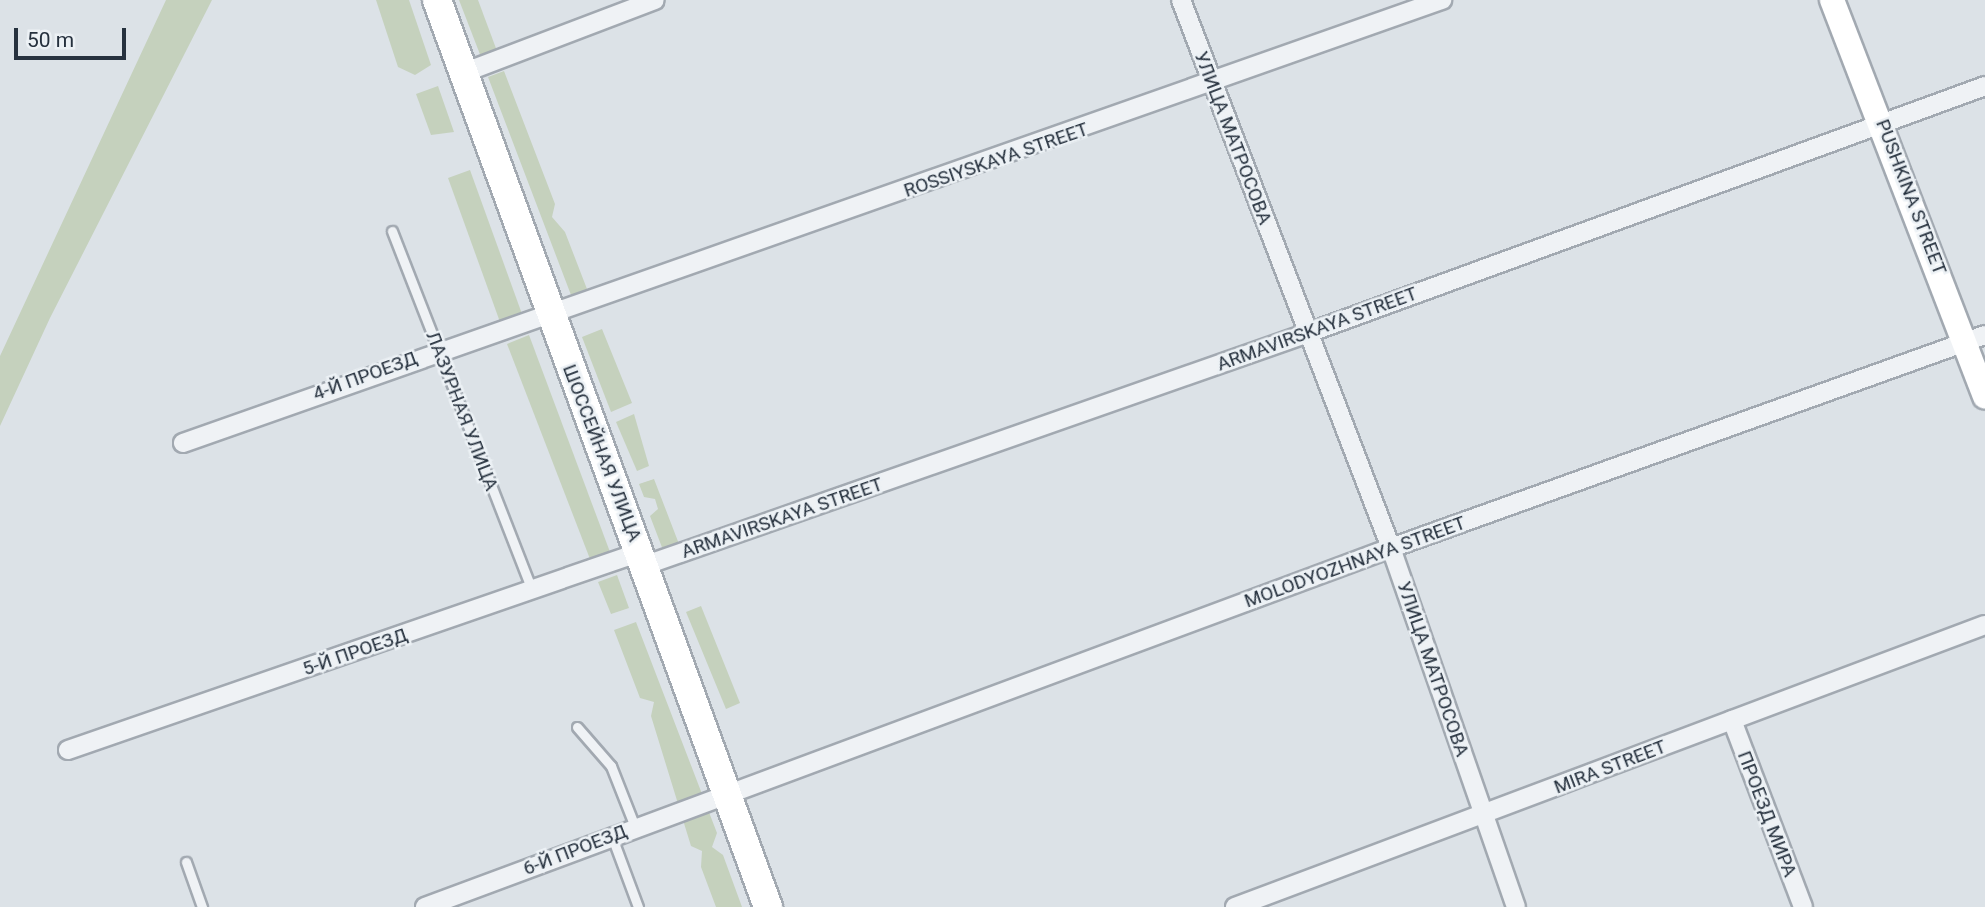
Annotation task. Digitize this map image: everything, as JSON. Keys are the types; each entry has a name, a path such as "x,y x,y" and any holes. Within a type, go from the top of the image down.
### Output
{"main road":[{"name":"ШОССЕЙНАЯ УЛИЦА","path":"437,0 550,317 643,559 768,907"}],"street":[{"path":"463,73 655,0"},
{"name":"УЛИЦА МАТРОСОВА","path":"1181,0 1391,548 1516,907"},
{"name":"ROSSIYSKAYA STREET","path":"550,317 1442,0"},
{"name":"PUSHKINA STREET","path":"1832,0 1976,338 1985,396"},
{"name":"ARMAVIRSKAYA STREET","path":"643,559 1308,333 1985,86"},
{"name":"4-Й ПРОЕЗД","path":"183,443 438,351 550,317"},
{"name":"MOLODYOZHNAYA STREET","path":"727,794 1391,548 1976,338"},
{"name":"5-Й ПРОЕЗД","path":"68,750 532,591 643,559"},
{"name":"MIRA STREET","path":"1235,907 1483,816 1985,625"},
{"name":"ПРОЕЗД МИРА","path":"1732,720 1803,907"},
{"name":"6-Й ПРОЕЗД","path":"425,907 611,835 727,794"}],"lane":[{"name":"ЛАЗУРНАЯ УЛИЦА","path":"392,231 532,591"},
{"path":"577,727 611,766 635,827"},
{"path":"611,835 638,907"},
{"path":"186,862 202,907"}],"green space":[{"path":"166,0 212,0 50,318 0,426 0,356"},
{"path":"376,0 409,0 431,65 415,75 398,67"},
{"path":"459,0 478,0 497,51 481,57"},
{"path":"504,71 555,204 552,217 565,232 587,289 571,295 488,77"},
{"path":"438,86 454,132 431,135 416,94"},
{"path":"470,170 522,314 500,322 448,178"},
{"path":"602,329 632,403 611,412 582,337"},
{"path":"529,335 610,552 590,559 507,344"},
{"path":"634,414 649,466 637,471 616,422"},
{"path":"654,479 679,544 663,550 650,516 658,509 655,499 644,497 639,484"},
{"path":"617,575 629,608 611,614 598,582"},
{"path":"701,606 740,703 726,709 686,612"},
{"path":"636,622 717,833 712,847 723,855 742,907 716,907 701,867 702,851 691,846 651,716 654,702 640,698 614,630"}]}
